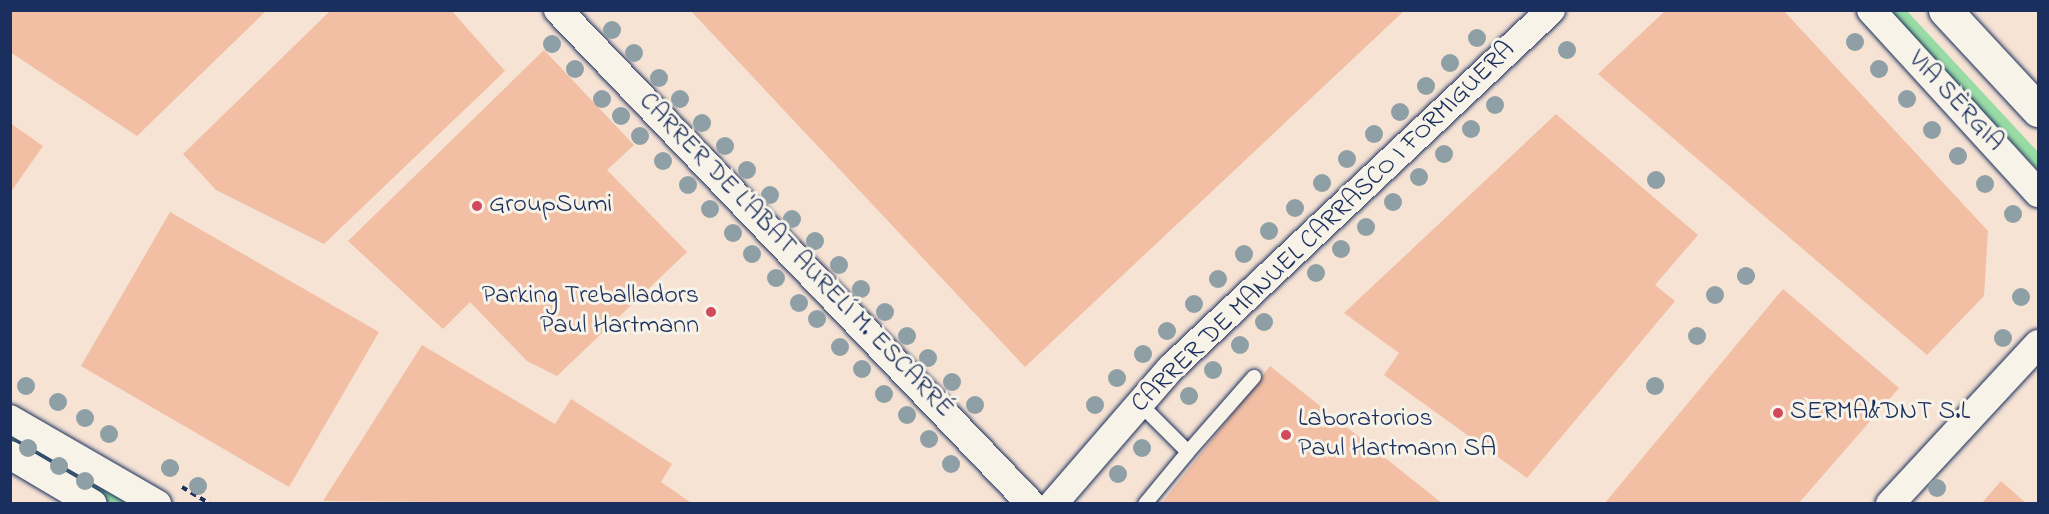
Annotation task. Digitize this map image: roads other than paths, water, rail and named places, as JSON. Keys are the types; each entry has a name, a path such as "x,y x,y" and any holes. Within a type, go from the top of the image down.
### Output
{"main road":[{"path":"1945,10 2038,110"}],"street":[{"name":"CARRER DE L'ABAT AURELÍ M. ESCARRÉ","path":"558,10 1031,504"},
{"name":"CARRER DE MANUEL CARRASCO I FORMIGUERA","path":"1053,504 1139,403 1551,10"},
{"name":"VIA SÈRGIA","path":"1871,10 2038,193"},
{"path":"1890,504 2038,344"},
{"path":"10,419 157,504"},
{"path":"10,455 93,504"}],"lane":[{"path":"1145,504 1254,377"},
{"path":"1139,403 1188,452"}],"place":[{"name":"GroupSumi","path":"477,206"},
{"name":"Parking Treballadors Paul Hartmann","path":"711,312"},
{"name":"SERMA&DNT S.L","path":"1778,413"},
{"name":"Laboratorios Paul Hartmann SA","path":"1286,435"}]}
